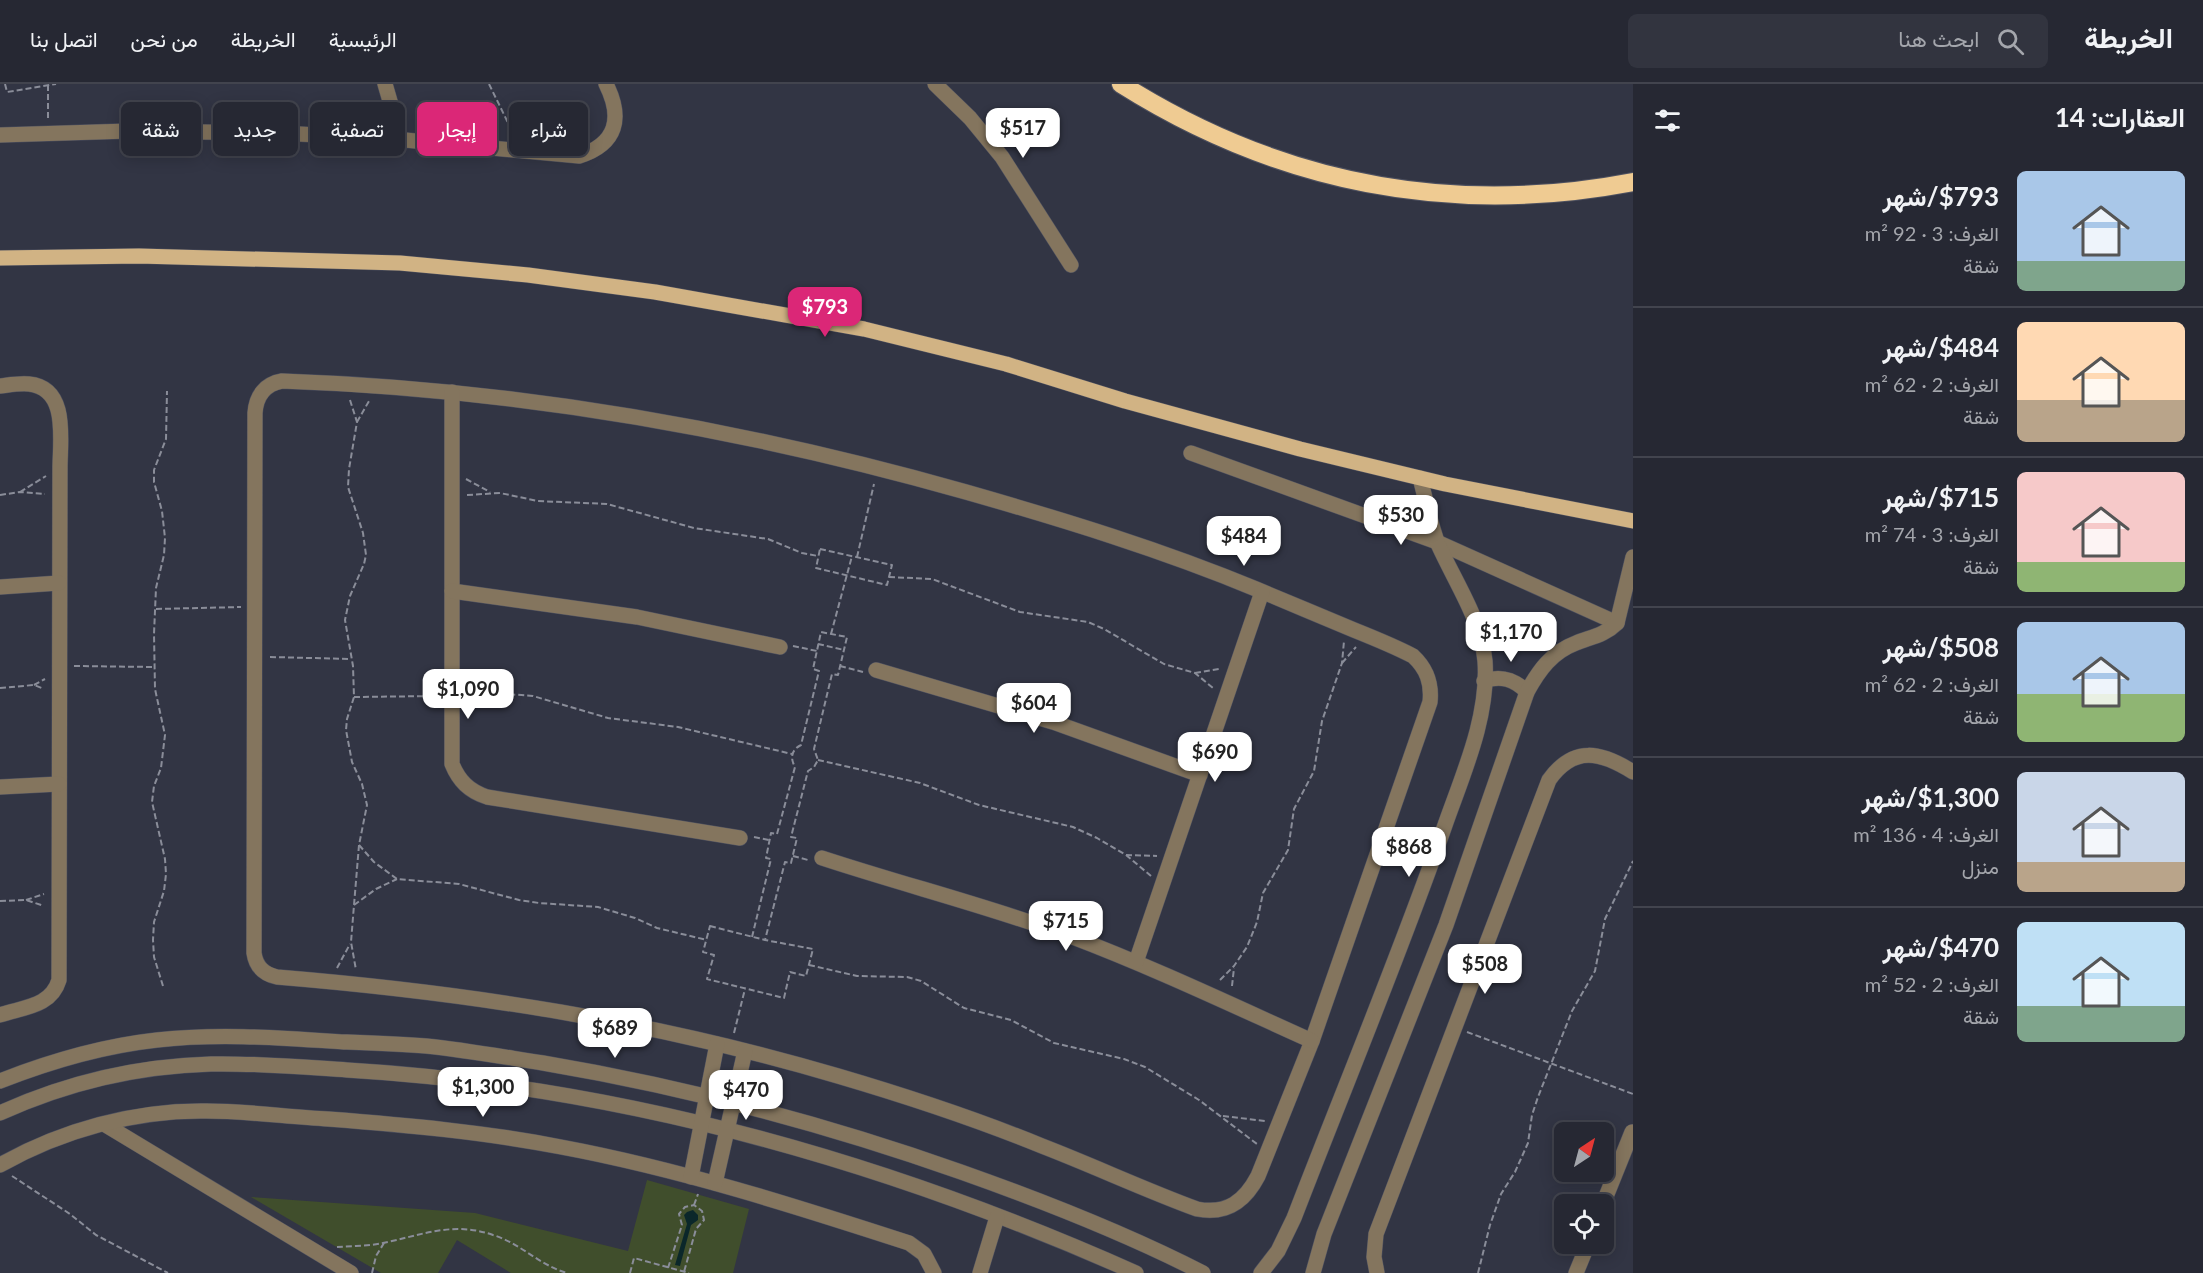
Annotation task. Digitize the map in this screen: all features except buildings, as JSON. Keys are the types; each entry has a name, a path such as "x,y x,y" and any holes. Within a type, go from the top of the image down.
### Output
{"highway":[{"path":"1121,84 1164,110 1227,141 1302,169 1361,182 1420,191 1497,195 1571,192 1633,182"}],"main road":[{"path":"0,258 139,256 400,263 528,274 655,292 864,329 1005,364 1233,432 1420,478 1633,520"}],"street":[{"path":"385,84 390,102"},
{"path":"588,153 595,151 607,141 614,126 616,111 606,84"},
{"path":"935,84 970,118 1002,157 1071,265"},
{"path":"0,135 211,131 310,135"},
{"path":"405,140 509,151"},
{"path":"282,381 378,385 542,403 668,423 878,468 1000,501 1110,535 1208,570 1413,656 1425,670 1431,694 1312,1041 1268,1152 1252,1187 1239,1202 1214,1211 1197,1209 1040,1144 839,1076 731,1047 622,1022 549,1009 471,997 271,975 261,969 255,958 255,413 258,397 271,384 282,381"},
{"path":"0,386 29,384 36,386 49,393 60,415 59,980 53,993 42,1002 0,1015"},
{"path":"452,392 452,764 460,780 480,794 740,838"},
{"path":"1191,453 1437,542 1617,623"},
{"path":"1261,1273 1278,1251 1290,1226 1414,914 1468,758 1479,717 1485,665 1479,633 1437,542 1420,478"},
{"path":"1313,1273 1324,1234 1446,925 1527,692 1539,670 1556,654 1577,643 1600,636 1617,623 1633,557"},
{"path":"0,587 60,583"},
{"path":"452,591 638,617 780,647"},
{"path":"1136,962 1262,592"},
{"path":"876,670 1053,722 1200,775"},
{"path":"1484,681 1503,678 1512,680 1527,692"},
{"path":"1377,1273 1374,1257 1376,1234 1546,789 1561,766 1577,758 1597,755 1616,761 1633,772"},
{"path":"0,788 59,784"},
{"path":"822,858 1015,917 1136,962 1312,1041"},
{"path":"0,1081 63,1058 114,1046 185,1037 227,1036 427,1046 572,1068 707,1096 855,1136 992,1183 1103,1226 1203,1273"},
{"path":"691,1177 707,1096 731,1047"},
{"path":"715,1184 733,1103 731,1047"},
{"path":"0,1113 51,1093 114,1076 172,1067 243,1064 419,1074 478,1082 594,1101 701,1124 848,1164 997,1216 1136,1273"},
{"path":"5,1170 59,1137 104,1124 158,1113 208,1111 458,1131 561,1147 715,1184 909,1243 924,1254 934,1273"},
{"path":"104,1124 351,1273"},
{"path":"1607,1194 1632,1132"},
{"path":"980,1273 997,1216"},
{"path":"1576,1273 1584,1254"}],"path":[{"path":"5,84 7,92 56,84"},
{"path":"489,84 509,125"},
{"path":"47,133 48,85"},
{"path":"345,383 357,422"},
{"path":"359,984 351,942 358,845 367,805 352,762 346,730 347,718 354,697 346,614 350,596 366,555 363,533 348,488 357,422 378,385"},
{"path":"162,986 154,957 153,940 154,922 164,891 166,874 165,859 152,802 154,786 161,768 165,735 155,689 155,667 156,588 164,555 165,538 162,511 154,483 154,470 166,439 167,391"},
{"path":"20,492 60,468"},
{"path":"857,557 878,468"},
{"path":"452,471 490,492"},
{"path":"0,495 20,492 60,495"},
{"path":"452,496 490,492 538,501 570,501 621,507 694,528 768,538 802,553 818,556"},
{"path":"820,549 857,557 892,565 887,585 816,568 820,549"},
{"path":"831,634 852,556"},
{"path":"889,577 932,579 1020,612 1088,622 1164,664 1195,673 1226,700"},
{"path":"156,609 255,607"},
{"path":"1220,980 1234,966 1253,935 1263,893 1288,850 1294,809 1314,771 1322,721 1342,663 1345,626"},
{"path":"752,937 771,859 766,858 771,833 777,834 795,768 791,759 792,754 801,745 819,671 813,669 821,632 831,634 847,638 838,675 832,674 814,749 818,760 808,771 791,837 797,838 791,863 785,862 765,940"},
{"path":"1342,663 1366,635"},
{"path":"818,644 844,650"},
{"path":"255,657 352,659"},
{"path":"59,666 155,667"},
{"path":"1195,673 1237,666"},
{"path":"452,675 491,697"},
{"path":"0,688 34,685 59,695"},
{"path":"354,697 452,703 507,694 533,696 608,718 678,727 792,754"},
{"path":"818,760 920,783 979,805 1073,827 1126,855 1162,886"},
{"path":"358,845 374,862 397,879"},
{"path":"1126,855 1172,856"},
{"path":"1478,1273 1490,1225 1502,1194 1526,1149 1532,1115 1551,1063 1572,1011 1595,971 1601,934 1608,913 1633,861"},
{"path":"354,905 376,889 397,879 459,884 519,900 598,908 634,918 657,928 707,940"},
{"path":"0,901 27,900 59,890"},
{"path":"27,900 59,912"},
{"path":"710,926 752,937 813,949 806,976 790,972 784,998 708,979 714,955 704,952 710,926"},
{"path":"330,981 351,942"},
{"path":"809,965 857,976 907,977 921,981 964,1008 1011,1020 1054,1043 1124,1059 1144,1067 1182,1088 1268,1152"},
{"path":"1233,986 1234,966"},
{"path":"731,1047 745,988"},
{"path":"1455,1027 1633,1094"},
{"path":"1220,1116 1279,1123"},
{"path":"5,1170 70,1214 96,1235 168,1273"},
{"path":"668,1268 682,1225 679,1219 681,1210 694,1205 702,1211 704,1220 696,1229 684,1272"},
{"path":"310,1248 384,1243 428,1232 474,1230 500,1237 543,1263 567,1273"},
{"path":"372,1273 376,1256 384,1243"},
{"path":"630,1273 634,1258 689,1273"}],"green space":[{"path":"647,1180 749,1209 733,1273 511,1273 457,1240 438,1273 381,1273 251,1197 475,1213 628,1251"}],"shaded area":[{"path":"693,1210 698,1215 698,1220 691,1225 680,1266 675,1265 687,1224 684,1215"}]}
